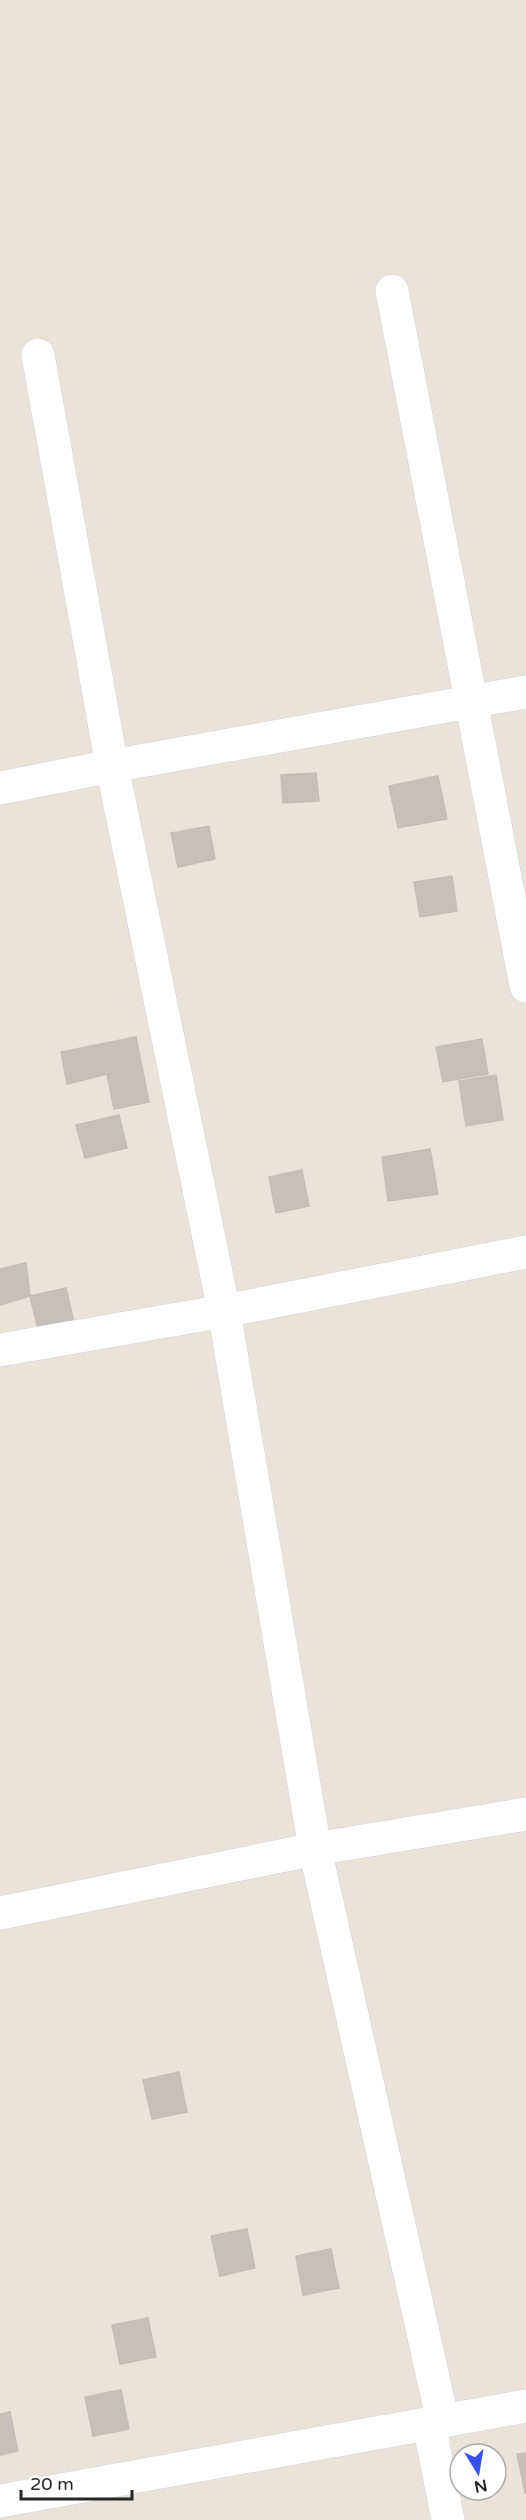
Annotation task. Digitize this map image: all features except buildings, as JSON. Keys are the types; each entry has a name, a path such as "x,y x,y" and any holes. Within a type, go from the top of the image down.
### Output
{"street":[{"path":"392,291 469,701 526,986"},
{"path":"38,355 112,766 224,1311 315,1850 436,2423 448,2520"},
{"path":"0,788 526,692"},
{"path":"0,1350 224,1311 526,1252"},
{"path":"0,1913 315,1850 526,1814"},
{"path":"0,2501 526,2406"}]}
